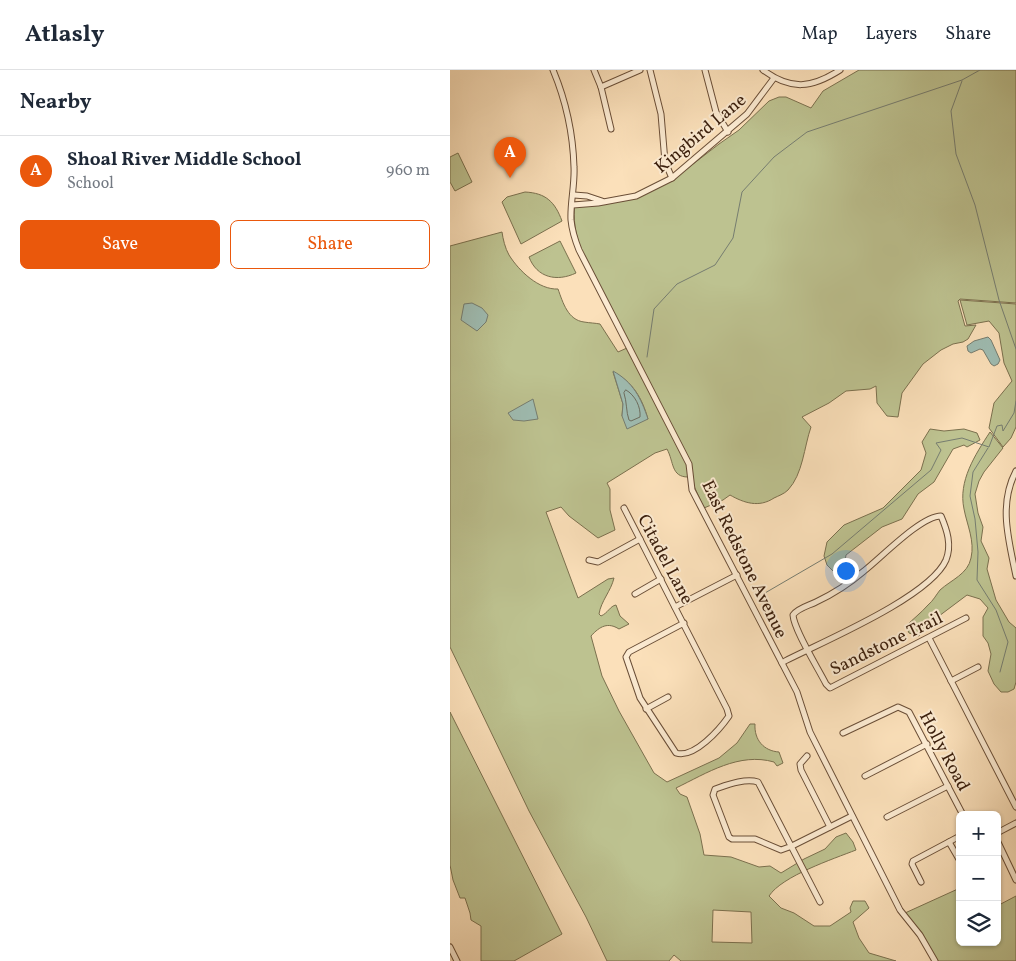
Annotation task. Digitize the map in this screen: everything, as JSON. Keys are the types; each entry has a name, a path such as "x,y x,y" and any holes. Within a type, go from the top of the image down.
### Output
{"street":[{"name":"East Redstone Avenue","path":"553,70 561,89 569,119 573,148 574,195 571,219 574,237 579,250 689,464 692,490 797,692 810,732 852,816 900,910 920,934 935,961"},
{"path":"594,70 601,86 611,129"},
{"path":"601,86 640,70"},
{"path":"650,70 661,114 665,162 672,178"},
{"path":"705,70 716,112 728,132"},
{"path":"763,70 774,78 801,85 821,82 840,70"},
{"path":"825,70 829,77"},
{"name":"Kingbird Lane","path":"573,205 593,204 636,196 672,178 728,132 757,104 774,78"},
{"name":"Kingbird Lane","path":"574,195 587,196 602,201"},
{"path":"1016,471 1008,490 1006,507 1006,527 1016,576"},
{"name":"Citadel Lane","path":"624,508 661,579 675,607 684,624 727,709 729,716 707,741 690,752 680,754 676,753 646,709 640,698 626,657 629,652 684,624"},
{"path":"782,663 808,650 899,602 911,595 934,575 945,562 948,551 949,539 941,516 935,516 912,531 851,582 817,602 796,611 793,615 793,621 808,650"},
{"path":"589,560 598,562 640,539"},
{"path":"1009,541 1016,540"},
{"path":"675,607 737,575"},
{"path":"635,594 661,579"},
{"name":"Sandstone Trail","path":"808,650 830,688 966,618"},
{"path":"929,638 1016,807"},
{"path":"951,680 978,667"},
{"path":"646,709 668,697"},
{"name":"Holly Road","path":"843,733 898,708 909,712 961,811"},
{"path":"864,776 927,744"},
{"path":"807,756 800,764 801,770 830,827"},
{"path":"820,902 792,846 758,782 752,780 715,789 713,795 729,837 732,839 754,839 781,850 792,846 852,816"},
{"path":"887,817 948,786"},
{"path":"1001,831 1016,823"},
{"path":"922,882 912,864 913,861 956,838"},
{"path":"949,842 957,856"},
{"path":"1001,848 1016,880"},
{"path":"450,947 457,961"}],"green space":[{"path":"859,70 1016,70 1016,303 960,299 958,301 965,326 976,325 968,339 941,350 923,364 902,393 898,417 887,416 877,403 876,386 870,389 846,391 829,403 802,417 811,427 797,476 793,484 783,494 757,504 746,502 730,495 704,508 694,486 691,463 581,249 575,226 575,202 600,203 635,196 671,181 739,130 769,101 779,97 786,97 811,108 823,91"},
{"path":"458,153 472,182 455,191 450,182 450,157"},
{"path":"525,192 539,194 549,200 562,221 521,244 502,202 507,197"},
{"path":"502,232 504,244 509,255 524,273 537,283 558,289 567,310 578,321 600,324 618,352 627,348 687,465 688,477 676,472 667,449 655,453 607,483 610,489 610,510 615,530 598,538 569,516 561,507 546,512 578,598 608,579 614,578 599,614 601,616 616,605 620,616 629,624 619,629 604,626 591,636 602,676 619,711 654,773 667,782 719,758 737,743 750,724 755,724 756,735 761,744 779,752 783,763 777,766 774,762 761,760 736,762 711,771 676,788 680,794 687,797 700,834 704,855 731,857 759,867 770,866 781,873 825,849 836,837 846,833 856,850 796,875 769,896 781,908 794,913 814,926 830,926 851,912 850,908 853,901 865,901 869,908 853,922 859,938 869,953 896,961 681,961 674,955 669,961 607,961 586,917 529,811 450,647 450,246","holes":["613,372 636,391 648,419 622,416 623,404","713,910 751,912 752,943 712,942"]},
{"path":"560,241 576,273 562,277 542,274 537,270 529,257"},
{"path":"960,300 1016,304 1016,427 1011,438 1003,447 989,428 994,403 1012,381 1004,363 999,333 989,321 967,325"},
{"path":"930,429 944,431 964,429 977,433 980,440 967,447 964,445 953,449 934,482 918,494 902,519 882,527 846,555 844,567 833,571 827,565 824,556 827,542 844,525 883,508 921,470 926,453 922,442"},
{"path":"990,432 1003,448 984,472 975,494 978,513 983,527 981,541 989,558 987,569 996,600 1009,622 1016,628 1016,682 1014,689 1008,692 1001,692 994,684 988,671 991,654 988,643 983,636 983,617 988,608 980,599 967,595 931,622 919,636 909,633 906,626 930,603 940,590 963,573 969,564 972,545 964,509 963,488 969,469"},
{"path":"450,712 562,934 514,961 481,961 481,926 471,920 465,898 460,898 453,880 450,865"},
{"path":"956,890 956,946 1001,946 1001,904 1016,896 1016,961 937,961 922,933 905,913"}],"water":[{"path":"472,303 482,308 488,315 486,322 477,331 461,320 464,304"},
{"path":"988,337 1000,360 994,366 983,350 980,349 971,353 968,351 967,346 974,341"},
{"path":"613,371 631,385 648,419 627,429 622,416 623,404"},
{"path":"533,399 538,419 513,420 508,413"}],"waterway":[{"path":"647,357 654,309 677,284 715,265 733,238 742,192 774,157 807,132 962,80 980,70"},
{"path":"962,81 951,111 956,154 975,205 999,300 1016,349"},
{"path":"765,593 832,554 931,470 941,450 936,443 962,438 989,447 997,426 1002,425 1003,431 1014,413 1016,401"},
{"path":"988,448 973,472 970,496 975,519 978,552 977,580 996,610 1008,642 1000,672"}],"place":[{"name":"Shoal River Middle School","path":"510,178"}]}
